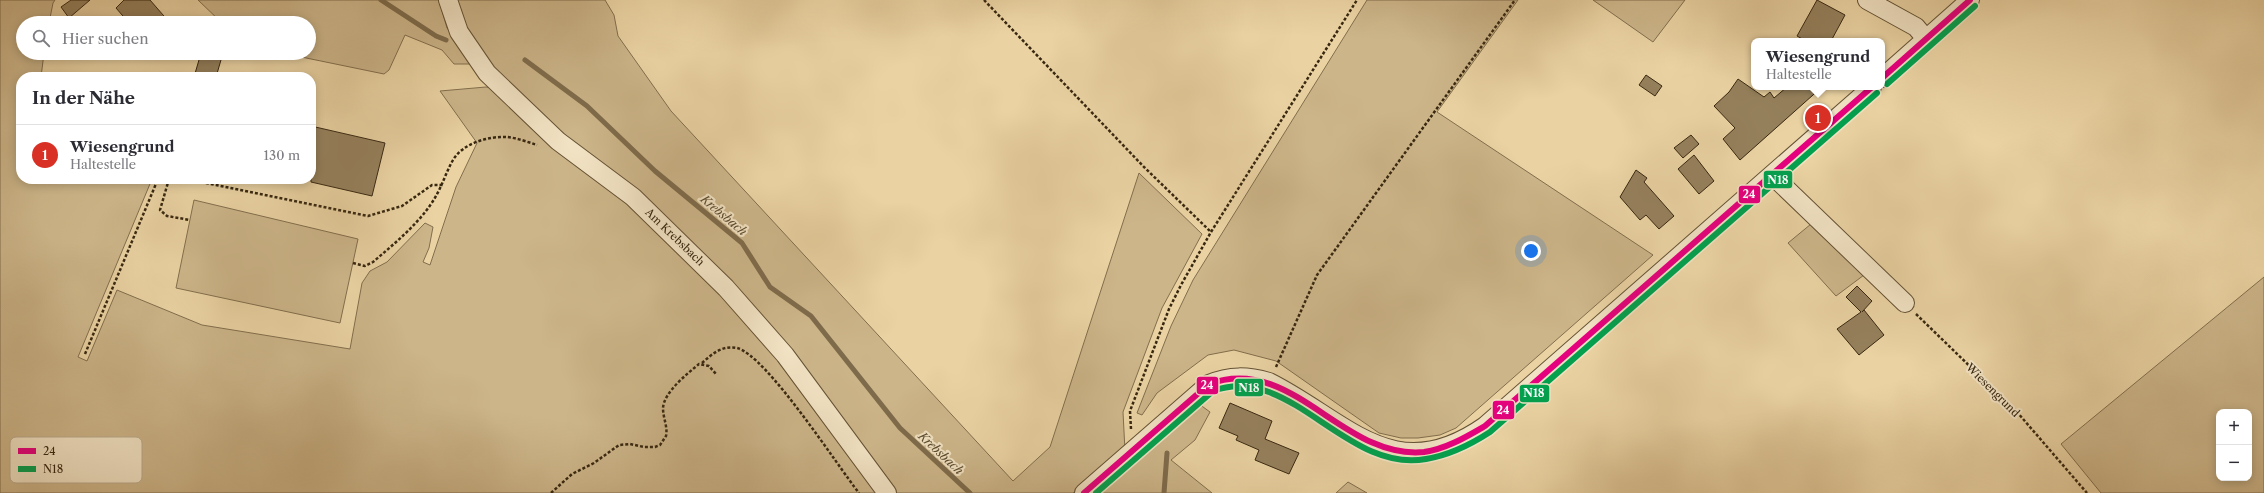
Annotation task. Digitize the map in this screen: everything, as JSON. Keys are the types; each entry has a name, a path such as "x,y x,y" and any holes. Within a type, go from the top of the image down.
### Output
{"street":[{"name":"Am Krebsbach","path":"448,0 459,32 487,73 558,141 633,197 726,288 786,355 887,493"},
{"path":"1867,0 1916,27 1926,39"},
{"path":"1885,75 1970,0"},
{"path":"1084,493 1209,384 1220,380 1241,377 1269,382 1380,447 1400,452 1424,453 1455,444 1485,426 1869,90"},
{"path":"1772,176 1905,303"}],"path":[{"path":"984,0 1144,167 1211,232"},
{"path":"1133,451 1130,411 1169,309 1211,232 1357,0"},
{"path":"1269,382 1316,275 1515,0"},
{"path":"353,264 365,266 373,262 414,224 431,205 443,185 454,159 465,148 477,142 493,138 509,137 544,146"},
{"path":"85,354 156,184"},
{"path":"168,184 160,210 167,216 190,220"},
{"path":"210,184 368,216 402,206 432,185 443,185"},
{"name":"Wiesengrund","path":"1905,303 2017,412 2087,493"},
{"path":"551,493 572,474 594,464 619,445 630,444 650,447 660,445 664,440 667,431 663,409 666,398 695,367 702,364 715,352 730,347 744,351 768,372 859,493"},
{"path":"702,364 709,366 716,374"}],"shaded area":[{"path":"0,0 55,0 50,16 16,16 16,60 43,60 42,72 16,72 16,184 150,184 78,357 87,361 117,290 202,325 350,349 362,283 370,271 387,262 425,223 433,227 429,248 423,262 430,265 456,187 477,143 440,91 486,87 499,89 631,200 725,291 880,493 0,493"},
{"path":"198,0 439,0 447,28 477,64 454,64 442,50 405,35 389,70 384,74 316,60 316,16 215,16"},
{"path":"455,0 605,0 614,15 618,36 671,111 1013,481 1050,447 1139,173 1202,234 1162,308 1123,412 1125,451 1073,493 896,493 783,343 495,73 466,32"},
{"path":"1367,0 1518,0 1437,112 1653,255 1456,428 1440,435 1418,438 1401,438 1379,433 1276,361 1234,350 1208,355 1157,393 1142,415 1137,413 1171,326 1193,280"},
{"path":"1593,0 1685,0 1653,42"},
{"path":"194,200 358,239 340,323 176,288"},
{"path":"1811,224 1864,275 1836,296 1788,243"},
{"path":"2264,277 2264,493 2101,493 2061,444"},
{"path":"1199,404 1210,412 1195,440 1171,460 1212,493 1099,493"},
{"path":"1348,482 1367,493 1336,493"}],"building":[{"path":"71,0 90,0 71,16 68,16 61,7"},
{"path":"124,0 150,0 164,16 123,16 116,8"},
{"path":"1817,0 1845,15 1833,38 1801,38 1797,36"},
{"path":"199,60 221,60 217,72 195,72"},
{"path":"1646,75 1662,86 1655,96 1639,85"},
{"path":"1738,79 1751,88 1751,90 1754,90 1764,97 1770,92 1774,98 1783,90 1819,90 1740,160 1723,139 1735,128 1714,106 1729,92"},
{"path":"316,127 385,143 372,196 316,183"},
{"path":"1691,135 1699,144 1683,158 1674,148"},
{"path":"1694,155 1714,181 1699,194 1678,169"},
{"path":"1636,170 1647,178 1644,182 1674,216 1659,229 1646,215 1640,220 1620,197"},
{"path":"1857,286 1872,301 1862,312 1864,310 1884,335 1859,355 1837,329 1861,312 1846,297"},
{"path":"1230,403 1272,421 1265,439 1299,453 1289,474 1255,460 1259,450 1236,440 1238,436 1219,428"}],"waterway":[{"name":"Krebsbach","path":"381,0 436,36 446,40"},
{"name":"Krebsbach","path":"525,60 587,106 655,171 742,243 770,287 811,316 900,428 970,493"},
{"path":"1164,493 1167,453"}],"transit line":[{"name":"24","path":"1885,75 1970,0"},
{"name":"N18","path":"1887,84 1975,6"},
{"name":"24","path":"1084,493 1209,384 1239,378 1266,383 1292,394 1367,440 1395,450 1424,452 1440,448 1463,438 1485,426 1869,90"},
{"name":"N18","path":"1096,493 1213,391 1241,386 1268,392 1293,404 1370,451 1397,459 1426,459 1452,452 1475,441 1490,432 1877,93"}],"place":[{"name":"Wiesengrund","path":"1818,118"}]}
